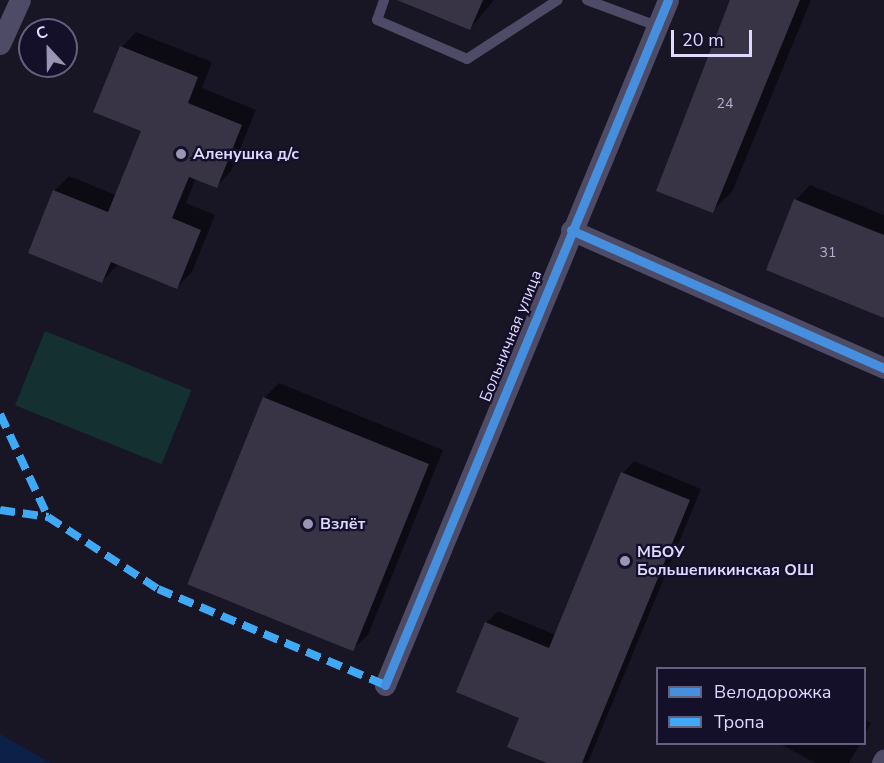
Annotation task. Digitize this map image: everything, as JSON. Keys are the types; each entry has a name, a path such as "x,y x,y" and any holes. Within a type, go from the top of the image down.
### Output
{"street":[{"path":"0,44 20,0"},
{"name":"Больничная улица","path":"386,685 571,230 668,0"},
{"path":"571,230 884,368"}],"lane":[{"path":"384,0 377,20 467,59 558,0"},
{"path":"587,0 657,26"}],"green space":[{"path":"45,331 191,390 162,464 15,405"}],"water":[{"path":"0,734 50,763 0,763"}],"building":[{"path":"397,0 483,0 470,30"},
{"path":"730,0 800,0 713,213 656,191"},
{"name":"Аленушка д/с","path":"120,46 198,77 188,103 242,125 217,188 189,177 172,218 201,230 177,289 111,262 102,283 28,253 53,190 108,212 141,131 93,112"},
{"path":"794,199 884,235 884,318 766,270"},
{"name":"Взлёт","path":"263,397 429,464 353,651 187,584"},
{"name":"МБОУ Большепикинская ОШ","path":"621,472 690,500 582,763 547,763 507,747 519,718 456,692 485,622 549,648"}],"marked path":[{"path":"0,414 48,517"},
{"path":"0,510 48,517 158,589 385,685"}],"cycle path":[{"path":"385,685 668,0"},
{"path":"571,230 884,368"}],"place":[{"name":"Аленушка д/с","path":"181,154"},
{"name":"Взлёт","path":"308,524"},
{"name":"МБОУ Большепикинская ОШ","path":"625,561"}]}
